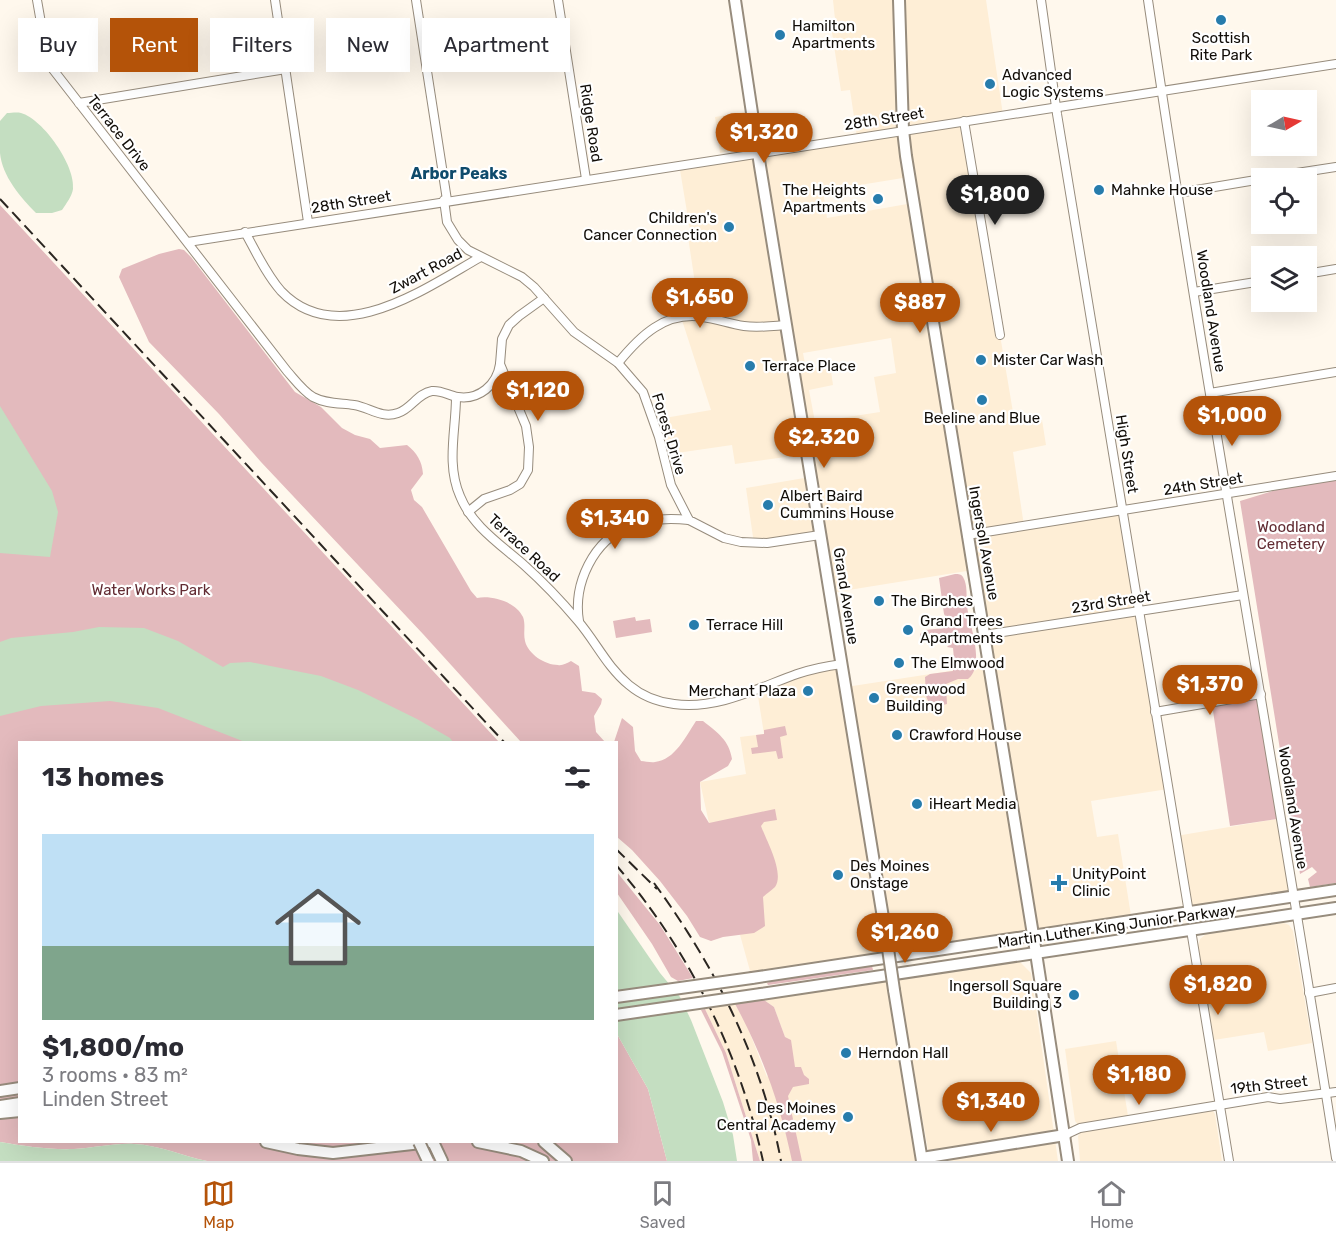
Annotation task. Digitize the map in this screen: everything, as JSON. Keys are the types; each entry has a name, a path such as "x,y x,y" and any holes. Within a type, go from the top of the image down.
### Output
{"main road":[{"name":"Grand Avenue","path":"735,0 922,1160"},
{"name":"Ingersoll Avenue","path":"899,0 903,130 911,190 1034,937 1068,1161"},
{"name":"Martin Luther King Junior Parkway","path":"618,997 1034,937 1336,890"},
{"name":"Martin Luther King Junior Parkway","path":"618,1015 1336,908"},
{"path":"0,1091 18,1088"},
{"path":"0,1106 18,1103"},
{"path":"0,1113 18,1111"},
{"name":"19th Street","path":"922,1160 1065,1135"},
{"path":"271,1143 333,1153 423,1143"},
{"path":"419,1143 428,1161"},
{"path":"433,1143 442,1160"},
{"path":"483,1143 521,1151 543,1161"},
{"path":"545,1143 566,1161"}],"street":[{"name":"Terrace Drive","path":"37,0 48,63 188,242"},
{"path":"275,0 278,18"},
{"name":"Forest Drive","path":"416,0 446,200 447,222 454,235 468,250 522,277 574,332 618,363 643,392 659,437 671,485 689,520"},
{"name":"Ridge Road","path":"558,0 586,179"},
{"name":"High Street","path":"1041,0 1056,106 1189,913"},
{"name":"Woodland Avenue","path":"1149,0 1210,393 1336,1158"},
{"name":"28th Street","path":"188,242 446,200 1336,64"},
{"path":"79,104 268,72"},
{"path":"286,72 308,222"},
{"path":"964,120 1000,335"},
{"path":"1317,170 1336,167"},
{"path":"1178,193 1251,181"},
{"name":"Zwart Road","path":"245,232 270,277 281,290 302,306 335,315 363,313 394,305 480,258"},
{"path":"188,242 287,371 314,397 326,402 355,405 388,415 405,410 420,396 430,392 440,391 456,397 472,397 485,391 497,376 502,339 509,325 544,298"},
{"path":"1317,272 1336,269"},
{"path":"1194,292 1251,283"},
{"path":"618,363 648,331 672,318 700,316 746,326 786,325"},
{"path":"468,512 484,499 520,484 528,470 529,447 526,426 500,364"},
{"path":"1210,393 1336,372"},
{"name":"Terrace Road","path":"456,397 452,451 453,472 458,493 468,512 481,528 526,567 579,623 600,654 631,687 651,699 671,704 691,705 757,690 812,669 842,664"},
{"name":"24th Street","path":"967,535 1336,476"},
{"path":"579,623 578,603 583,577 606,541 620,530 637,524 663,520 689,520 724,538 741,542 767,543 820,535"},
{"name":"23rd Street","path":"984,635 1243,595"},
{"path":"1155,712 1261,694"},
{"path":"1191,930 1229,1161"},
{"path":"1310,993 1336,988"},
{"name":"19th Street","path":"1065,1135 1080,1128 1268,1097 1280,1099 1336,1092"}],"shaded area":[{"path":"833,0 986,0 1003,115 964,121 1015,424 1042,420 1046,445 1013,452 1024,526 1122,511 1168,789 1091,801 1097,837 1118,834 1132,922 752,978 709,823 700,782 746,774 740,737 764,734 757,690 842,664 846,687 989,665 973,570 830,593 820,535 754,544 746,488 810,477 807,454 735,464 732,445 663,455 653,420 711,410 681,317 700,316 688,237 691,236 679,164 857,137 850,90 841,91 830,20 835,19","holes":["909,177 913,203 827,218 823,191","891,338 896,373 874,377 880,412 815,422 809,390 833,385 830,365 806,369 803,353"]},
{"path":"745,112 750,143 748,147 720,153 715,117"},
{"path":"7,113 19,113 30,117 48,134 64,156 73,179 73,189 62,210 52,213 36,213 8,178 0,153 0,121"},
{"path":"0,406 52,491 58,512 50,557 0,553"},
{"path":"99,627 144,628 178,641 223,667 230,663 250,662 321,676 358,690 417,719 452,741 242,741 158,708 110,701 41,706 0,716 0,642 11,638"},
{"path":"1277,819 1288,881 1294,897 1189,913 1176,836"},
{"path":"618,912 660,973 680,997 691,1020 723,1102 733,1135 737,1161 667,1161 648,1089 618,1036"},
{"path":"1284,923 1289,925 1293,931 1312,1043 1268,1051 1264,1032 1214,1040 1198,946 1200,939 1206,934"},
{"path":"1020,962 1031,973 1058,1161 930,1161 914,1072 908,1073 922,1161 760,1161 726,1053 705,1009 735,1004 747,1026 767,1077 787,1043 774,1007 764,1000"},
{"path":"1116,1041 1128,1116 1078,1125 1075,1121 1065,1049"},
{"path":"1213,1111 1222,1161 1080,1161 1078,1136 1082,1131"},
{"path":"0,1142 65,1149 134,1144 162,1148 207,1161 0,1161"}],"green space":[{"name":"Water Works Park","path":"0,205 498,741 18,741 18,1143 618,1143 618,1036 648,1089 667,1161 207,1161 162,1148 134,1144 65,1149 0,1142"},
{"path":"179,249 184,250 191,257 295,392 321,407 342,428 370,439 380,448 407,445 414,451 420,461 423,474 411,490 414,500 422,507 471,591 477,598 503,601 520,612 524,620 524,638 527,646 538,658 553,665 571,661 579,666 582,691 595,693 602,699 594,716 596,732 604,741 520,741 219,414 149,342 119,277 122,269 159,254"},
{"name":"Woodland Cemetery","path":"1336,476 1336,883 1310,887 1308,879 1317,872 1312,867 1300,874 1240,501 1309,480"},
{"path":"955,574 961,575 966,584 976,665 968,679 958,679 946,684 947,704 931,708 926,696 925,677 930,674 953,671 953,648 947,647 951,643 949,639 937,644 928,640 923,642 920,640 920,634 925,630 945,628 947,619 944,614 939,578"},
{"path":"635,617 636,621 650,619 652,632 616,638 613,621"},
{"path":"1261,694 1277,819 1230,826 1212,704"},
{"path":"622,718 633,727 635,751 641,761 653,762 668,757 679,746 696,721 703,721 722,737 731,752 732,759 728,766 700,782 701,810 709,823 775,809 777,820 764,822 761,826 774,856 778,874 775,887 763,897 765,926 754,933 711,941 700,937 660,881 618,838 618,741 614,741"},
{"path":"785,726 787,735 780,737 783,758 778,759 776,751 752,754 751,748 758,747 756,735 764,734 764,730"},
{"path":"618,873 660,925 693,978 678,981 671,977 652,944 618,894"},
{"path":"872,966 873,970 768,985 767,983 775,980"},
{"path":"764,1000 774,1007 785,1037 791,1040 795,1067 801,1067 804,1075 809,1079 809,1084 793,1087 788,1096 802,1161 792,1161 770,1081 735,1004"},
{"path":"705,1009 726,1053 760,1161 753,1161 751,1140 722,1052 701,1010"}],"railway":[{"path":"0,199 503,741"},
{"path":"618,851 657,889"},
{"path":"618,868 666,932 708,1004 740,1080 763,1161"},
{"path":"654,883 697,947 749,1050 773,1123 781,1161"}],"place":[{"name":"Scottish Rite Park","path":"1221,20"},
{"name":"Hamilton Apartments","path":"780,35"},
{"name":"Advanced Logic Systems","path":"990,84"},
{"name":"Mahnke House","path":"1099,190"},
{"name":"The Heights Apartments","path":"878,199"},
{"name":"Children's Cancer Connection","path":"729,227"},
{"name":"Mister Car Wash","path":"981,360"},
{"name":"Terrace Place","path":"750,366"},
{"name":"Beeline and Blue","path":"982,400"},
{"name":"Albert Baird Cummins House","path":"768,505"},
{"name":"The Birches","path":"879,601"},
{"name":"Terrace Hill","path":"694,625"},
{"name":"Grand Trees Apartments","path":"908,630"},
{"name":"The Elmwood","path":"899,663"},
{"name":"Merchant Plaza","path":"808,691"},
{"name":"Greenwood Building","path":"874,698"},
{"name":"Crawford House","path":"897,735"},
{"name":"iHeart Media","path":"917,804"},
{"name":"Des Moines Onstage","path":"838,875"},
{"name":"UnityPoint Clinic","path":"1059,883"},
{"name":"Ingersoll Square Building 3","path":"1074,995"},
{"name":"Herndon Hall","path":"846,1053"},
{"name":"Des Moines Central Academy","path":"848,1117"}],"district":[{"name":"Arbor Peaks","path":"459,173"}]}
